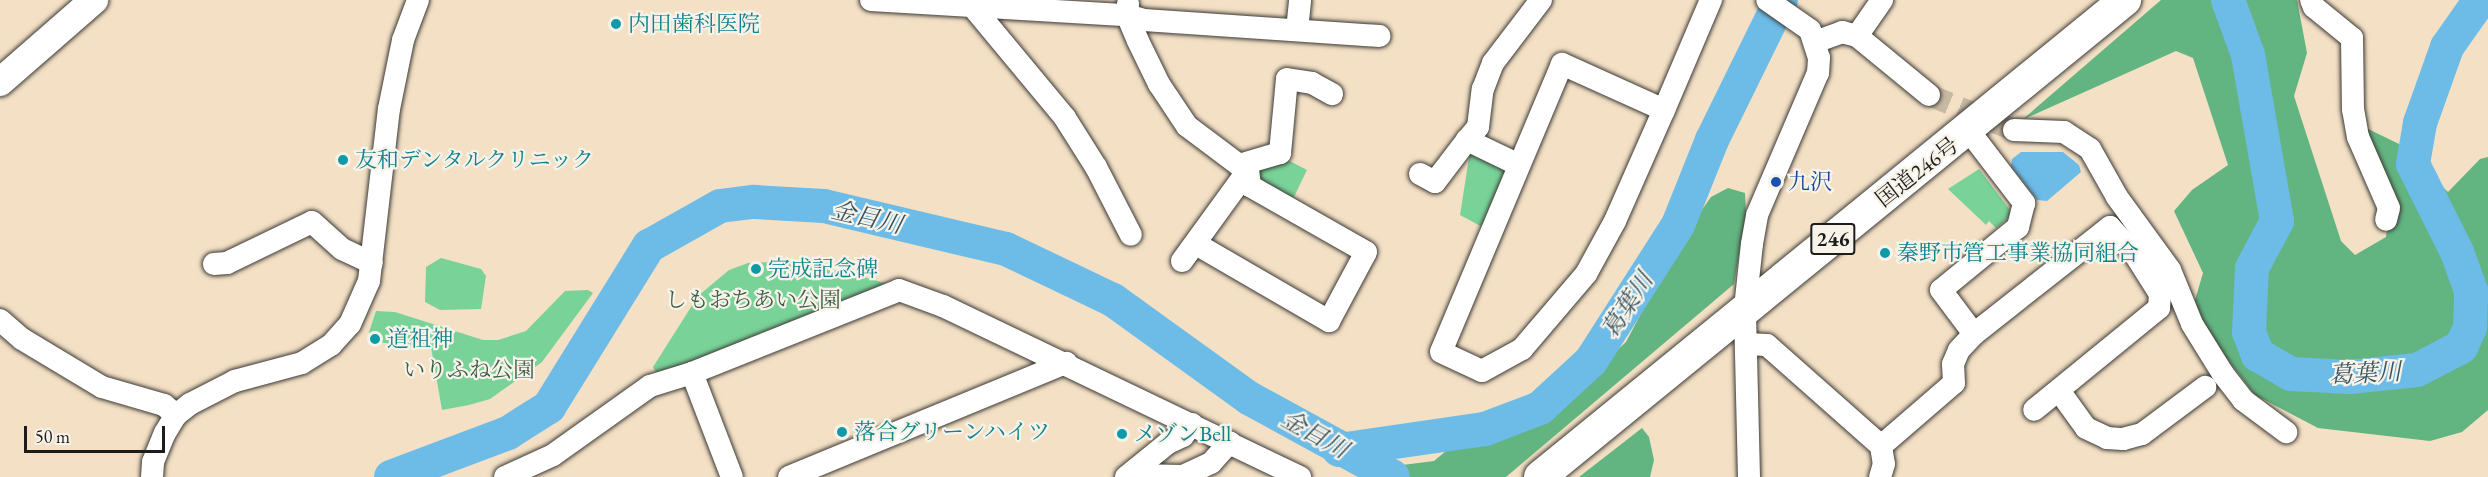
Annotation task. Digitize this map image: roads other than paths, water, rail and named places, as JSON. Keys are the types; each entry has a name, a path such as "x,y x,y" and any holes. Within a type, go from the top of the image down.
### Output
{"highway":[{"name":"国道246号","path":"1540,477 1746,308 1968,131 2125,0"}],"main road":[{"path":"0,82 94,0"}],"street":[{"path":"152,477 153,462 176,415 205,394 235,381 302,363 331,345 350,324 364,298 372,263 388,109 404,40 418,0"},
{"path":"871,0 973,7 1128,7 1144,20 1379,36"},
{"path":"1297,30 1300,0"},
{"path":"1420,174 1435,182 1478,127 1483,89 1493,63 1541,0"},
{"path":"1664,110 1562,64 1441,352 1482,371 1522,349 1586,274 1615,221 1664,110 1711,0"},
{"path":"1749,477 1746,308 1756,215 1818,73 1815,42 1810,30 1767,0"},
{"path":"1857,36 1882,0"},
{"path":"2311,0 2314,7 2352,38 2353,108 2358,137 2389,208 2386,220"},
{"path":"973,7 1065,118 1096,167 1131,235"},
{"path":"1128,7 1159,84 1187,126 1243,167 1250,186 1366,252 1329,321 1189,253 1243,167 1280,153 1287,79 1312,83 1332,94"},
{"path":"1815,42 1842,32 1857,36 1929,95"},
{"path":"2014,130 2046,128 2077,137 2101,165 2104,177 2143,251 2160,294 2159,308 2060,392 2034,410"},
{"path":"1968,131 2024,203 2018,227 1941,290 1974,334"},
{"path":"1467,140 1520,165"},
{"path":"214,264 227,263 312,222 342,249 372,263"},
{"path":"1881,446 1954,383 1953,364 1959,350 1974,334 2110,227 2170,270 2192,324 2223,374 2243,400 2286,432"},
{"path":"505,477 553,455 650,386 693,373 899,290 943,306 1066,363 1300,477"},
{"path":"0,320 22,339 102,387 164,405 176,415"},
{"path":"1746,344 1767,345 1881,446 1884,464 1880,477"},
{"path":"789,477 1066,363"},
{"path":"693,373 732,477"},
{"path":"2060,392 2086,428 2107,438 2123,439 2142,434 2205,387"},
{"path":"1128,476 1168,443 1183,436 1192,424"},
{"path":"1128,476 1183,476 1211,463 1230,442"}],"water":[{"path":"2021,152 2063,152 2079,165 2081,172 2047,201 2037,200 2011,166 2012,159"}],"waterway":[{"name":"葛葉川","path":"1339,450 1485,429 1540,408 1591,361 1678,225 1712,140 1781,0"},
{"name":"葛葉川","path":"2228,0 2248,55 2277,221 2252,268 2249,332 2258,355 2291,374 2350,377 2417,370 2461,347 2470,328 2471,291 2457,252 2413,164 2420,123 2447,47 2480,0"},
{"name":"金目川","path":"391,477 508,433 549,407 649,246 720,206 755,202 824,206 1006,249 1113,300 1249,398 1393,477"}],"tunnel":[{"path":"1929,95 2014,130"}],"place":[{"name":"内田歯科医院","path":"616,24"},
{"name":"友和デンタルクリニック","path":"343,160"},
{"name":"九沢","path":"1776,182"},
{"name":"秦野市管工事業協同組合","path":"1885,253"},
{"name":"完成記念碑","path":"756,269"},
{"name":"道祖神","path":"375,339"},
{"name":"落合グリーンハイツ","path":"842,432"},
{"name":"メゾンBell","path":"1122,434"}],"park label":[{"name":"しもおちあい公園","path":"753,300"},
{"name":"いりふね公園","path":"469,370"}]}
